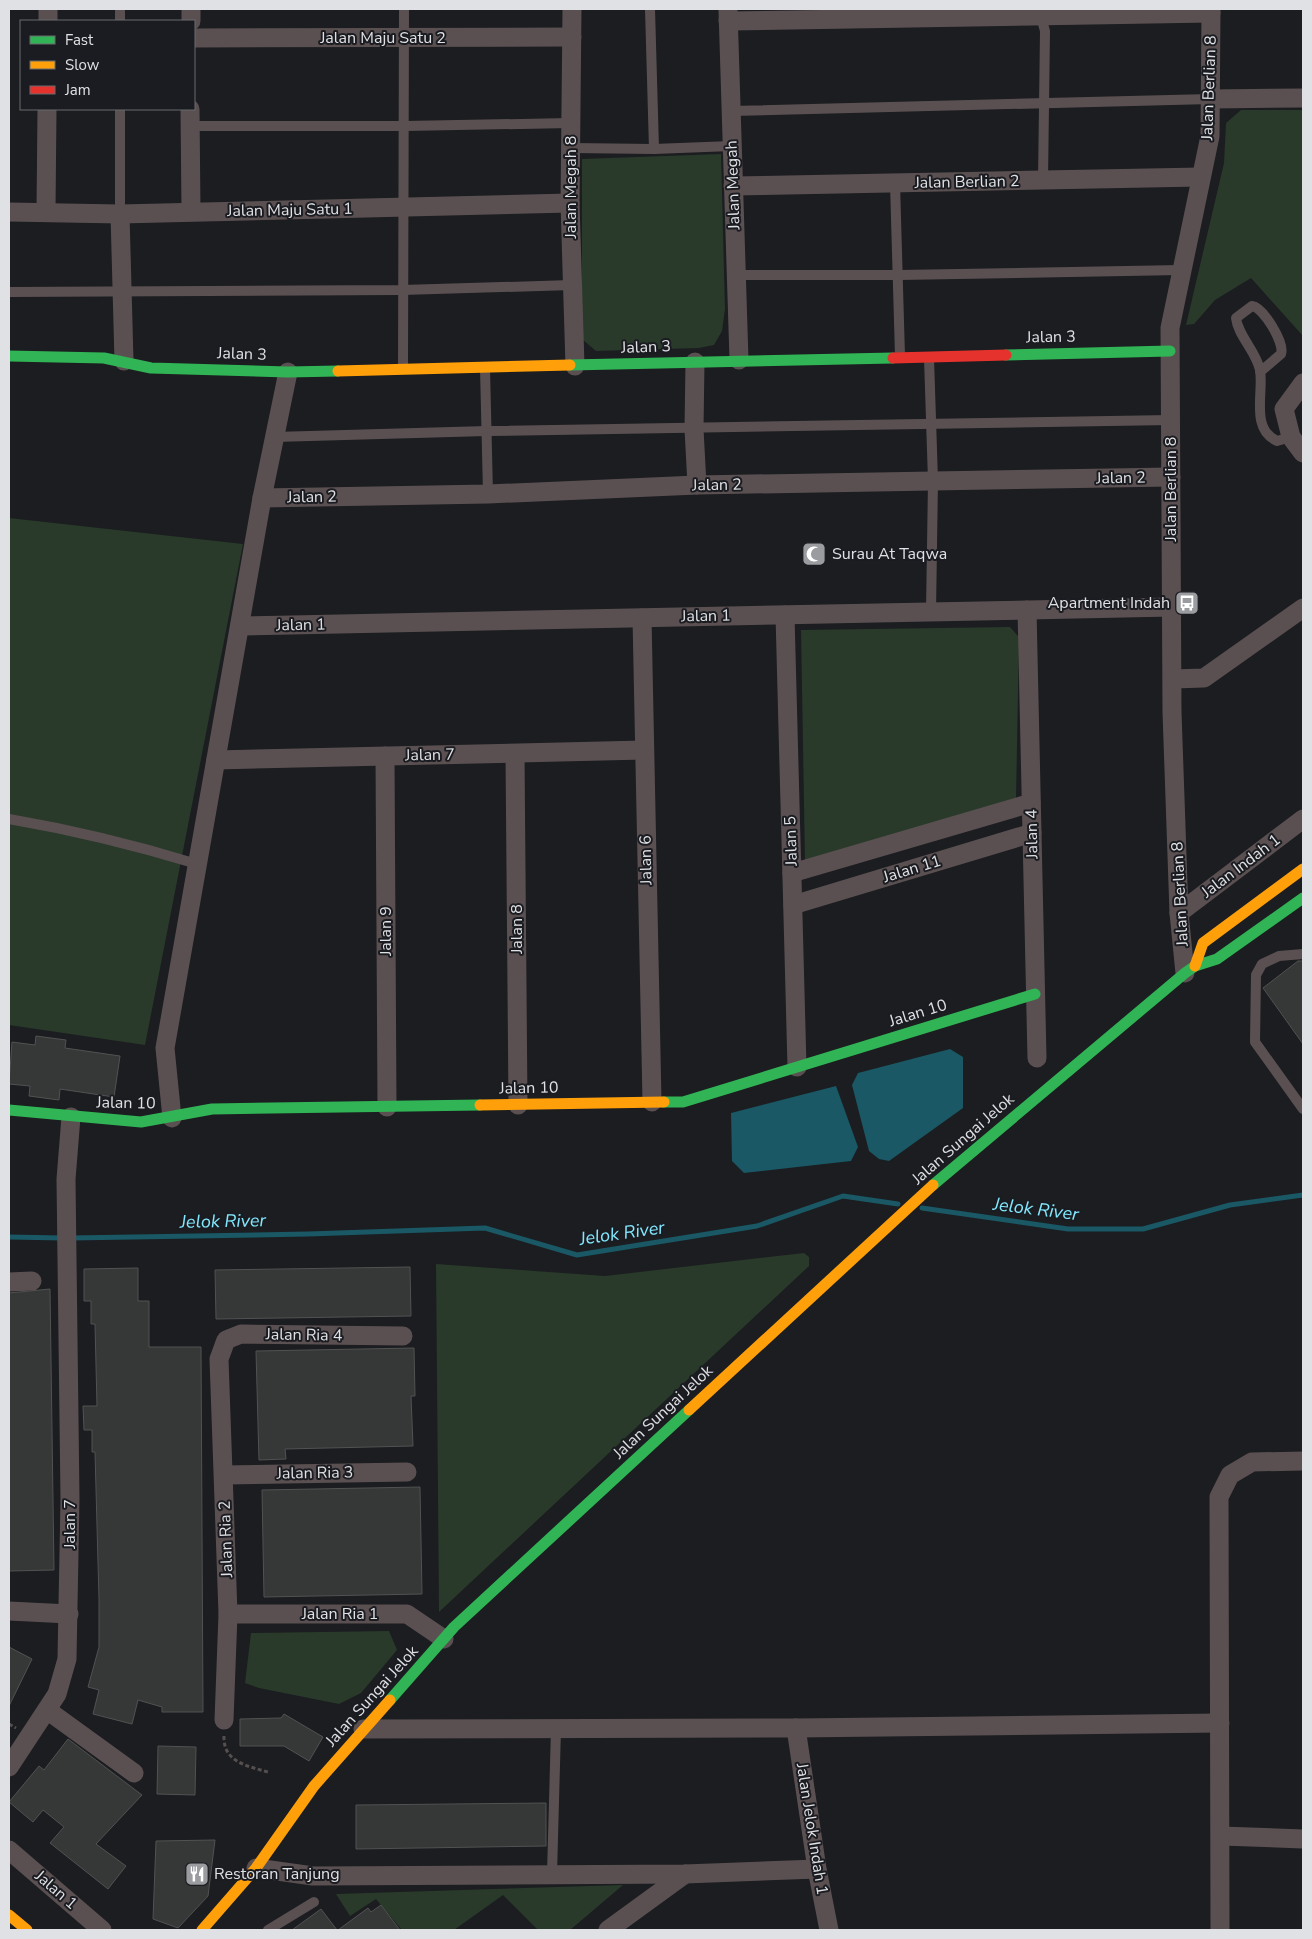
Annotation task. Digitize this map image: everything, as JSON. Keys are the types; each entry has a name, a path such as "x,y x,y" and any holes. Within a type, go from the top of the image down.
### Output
{"street":[{"name":"Jalan Megah 8","path":"572,9 570,203 575,366"},
{"path":"728,15 1211,11"},
{"name":"Jalan Berlian 8","path":"1190,969 1179,913 1173,679 1170,328 1210,136 1211,11"},
{"name":"Jalan Megah","path":"728,15 738,360"},
{"name":"Jalan Maju Satu 2","path":"195,38 404,39 572,37"},
{"path":"1211,99 1303,98"},
{"path":"46,211 47,110"},
{"path":"190,117 191,211"},
{"name":"Jalan Berlian 2","path":"733,186 1201,178"},
{"name":"Jalan Maju Satu 1","path":"9,212 46,211 120,214 570,203"},
{"path":"120,214 124,360"},
{"name":"Jalan 3","path":"9,356 104,358 124,360 151,368 288,372 1170,351"},
{"path":"695,362 694,429 697,485"},
{"path":"172,1118 165,1048 262,498 288,372"},
{"path":"1303,383 1284,410 1291,437 1303,452"},
{"name":"Jalan 2","path":"262,498 488,494 697,485 1171,477"},
{"name":"Jalan 1","path":"240,626 1172,607"},
{"path":"1173,679 1204,678 1303,608"},
{"name":"Jalan 4","path":"1027,610 1037,1058"},
{"name":"Jalan 5","path":"785,615 797,1067"},
{"name":"Jalan 6","path":"642,618 652,1102"},
{"name":"Jalan 7","path":"216,760 644,750"},
{"name":"Jalan 8","path":"515,754 518,1105"},
{"name":"Jalan 9","path":"385,756 387,1107"},
{"name":"Jalan 11","path":"792,873 1031,803"},
{"name":"Jalan Indah 1","path":"1179,913 1303,819"},
{"name":"Jalan 11","path":"793,905 1032,833"},
{"name":"Jalan Sungai Jelok","path":"1190,969 1203,943 1303,869"},
{"name":"Jalan Sungai Jelok","path":"202,1930 256,1868 314,1786 444,1639 932,1186 1190,969 1217,959 1303,898"},
{"name":"Jalan 10","path":"9,1110 141,1122 172,1118 212,1109 683,1102 1035,994"},
{"name":"Jalan 7","path":"9,1767 57,1694 67,1659 70,1499 66,1179 70,1117"},
{"path":"9,1282 32,1281"},
{"name":"Jalan Ria 4","path":"219,1359 226,1340 241,1334 403,1336"},
{"name":"Jalan Ria 2","path":"219,1359 228,1614 224,1720"},
{"path":"1220,1930 1222,1836 1219,1497 1230,1475 1252,1462 1303,1461"},
{"name":"Jalan Ria 3","path":"224,1475 407,1472"},
{"path":"9,1610 69,1614"},
{"name":"Jalan Ria 1","path":"228,1614 407,1614 444,1639"},
{"path":"47,1710 134,1773"},
{"path":"363,1729 796,1728 1220,1723"},
{"name":"Jalan Jelok Indah 1","path":"796,1728 817,1869 829,1930"},
{"path":"1222,1836 1303,1839"},
{"name":"Jalan 1","path":"9,1850 102,1930"},
{"path":"256,1868 314,1876 685,1874 817,1869"},
{"path":"608,1930 685,1874"},
{"path":"9,1916 27,1930"}],"lane":[{"path":"403,369 404,9"},
{"path":"650,9 654,149"},
{"path":"1040,13 1045,31 1043,180"},
{"path":"731,111 1211,99"},
{"path":"120,110 120,214"},
{"path":"190,117 405,126 571,123"},
{"path":"571,148 654,149 731,146"},
{"path":"895,183 900,356"},
{"path":"736,275 899,276 1181,270"},
{"path":"9,292 123,293 402,290 572,285"},
{"path":"1260,372 1281,354 1282,344 1261,310 1252,306 1236,318 1237,324 1255,353 1260,372 1262,422 1271,438 1277,441 1291,437"},
{"path":"929,356 932,481 932,612"},
{"path":"485,367 488,494"},
{"path":"274,437 487,431 1171,420"},
{"path":"9,819 61,828 132,845 197,864"},
{"path":"1303,954 1278,956 1262,964 1256,975 1254,1042 1303,1109"},
{"path":"552,1874 556,1729"},
{"path":"268,1930 314,1902"}],"path":[{"path":"224,1746 231,1758 268,1772"}],"green space":[{"path":"1241,110 1303,110 1303,336 1251,278 1215,300 1194,324 1186,325 1224,163 1226,123"},
{"path":"721,154 725,309 722,331 714,345 699,348 596,351 582,339 582,159"},
{"path":"9,518 243,544 145,1045 9,1025"},
{"path":"1010,627 1019,637 1016,799 805,862 801,630"},
{"path":"804,1253 809,1257 809,1266 439,1612 436,1264 605,1276"},
{"path":"389,1631 397,1650 361,1693 339,1704 259,1688 245,1683 251,1633"},
{"path":"623,1885 570,1930 538,1930 503,1895 454,1930 402,1930 376,1899 350,1916 336,1894"}],"water":[{"path":"950,1049 963,1057 963,1108 889,1161 879,1159 869,1151 852,1085 858,1073"},
{"path":"836,1086 858,1147 851,1161 744,1173 732,1161 731,1113"}],"building":[{"path":"1298,961 1303,961 1303,1044 1263,988"},
{"path":"36,1036 66,1040 65,1048 120,1056 114,1097 60,1089 59,1100 29,1096 30,1086 9,1084 12,1042 35,1045"},
{"path":"410,1267 411,1316 216,1319 215,1270"},
{"path":"138,1268 138,1301 149,1301 149,1347 201,1347 203,1712 162,1712 162,1707 138,1700 132,1724 93,1714 99,1690 88,1687 99,1647 99,1599 95,1452 92,1452 92,1430 84,1430 83,1406 97,1406 95,1324 91,1324 91,1301 84,1301 84,1269"},
{"path":"50,1289 54,1570 9,1571 9,1293"},
{"path":"414,1348 415,1396 411,1396 413,1446 285,1449 286,1459 259,1460 256,1351"},
{"path":"420,1487 422,1594 264,1597 262,1490"},
{"path":"9,1647 32,1659 9,1706"},
{"path":"284,1714 323,1737 309,1761 284,1746 240,1746 240,1719 281,1718"},
{"path":"68,1739 142,1795 96,1844 126,1866 108,1889 50,1843 64,1827 43,1810 33,1822 9,1802 39,1766 44,1770"},
{"path":"158,1746 196,1747 195,1795 157,1794"},
{"path":"546,1803 546,1846 356,1849 356,1805"},
{"path":"215,1840 208,1896 178,1928 153,1919 156,1841"},
{"path":"381,1905 400,1930 338,1930 368,1908 371,1912"},
{"path":"321,1909 337,1930 292,1930"}],"waterway":[{"name":"Jelok River","path":"922,1208 1068,1229 1143,1229 1230,1205 1303,1195"},
{"name":"Jelok River","path":"71,1238 308,1234 485,1228 577,1255 757,1226 843,1196 898,1204"},
{"name":"Jelok River","path":"9,1237 63,1238"}],"traffic: fast":[{"path":"1006,355 1170,351"},
{"path":"9,356 104,358 151,368 288,372 338,371"},
{"path":"570,365 893,358"},
{"path":"933,1185 1185,973 1195,966 1217,959 1303,898"},
{"path":"664,1102 683,1102 1035,994"},
{"path":"9,1110 141,1122 212,1109 480,1105"},
{"path":"390,1700 454,1627 689,1410"}],"traffic: slow":[{"path":"338,371 570,365"},
{"path":"1195,966 1203,943 1303,869"},
{"path":"480,1105 664,1102"},
{"path":"689,1410 933,1185"},
{"path":"202,1930 256,1868 314,1786 390,1700"},
{"path":"9,1915 27,1930"}],"traffic: jam":[{"path":"893,358 1006,355"}],"place":[{"name":"Surau At Taqwa","path":"814,554"},
{"name":"Apartment Indah","path":"1187,603"},
{"name":"Restoran Tanjung","path":"197,1874"}]}
